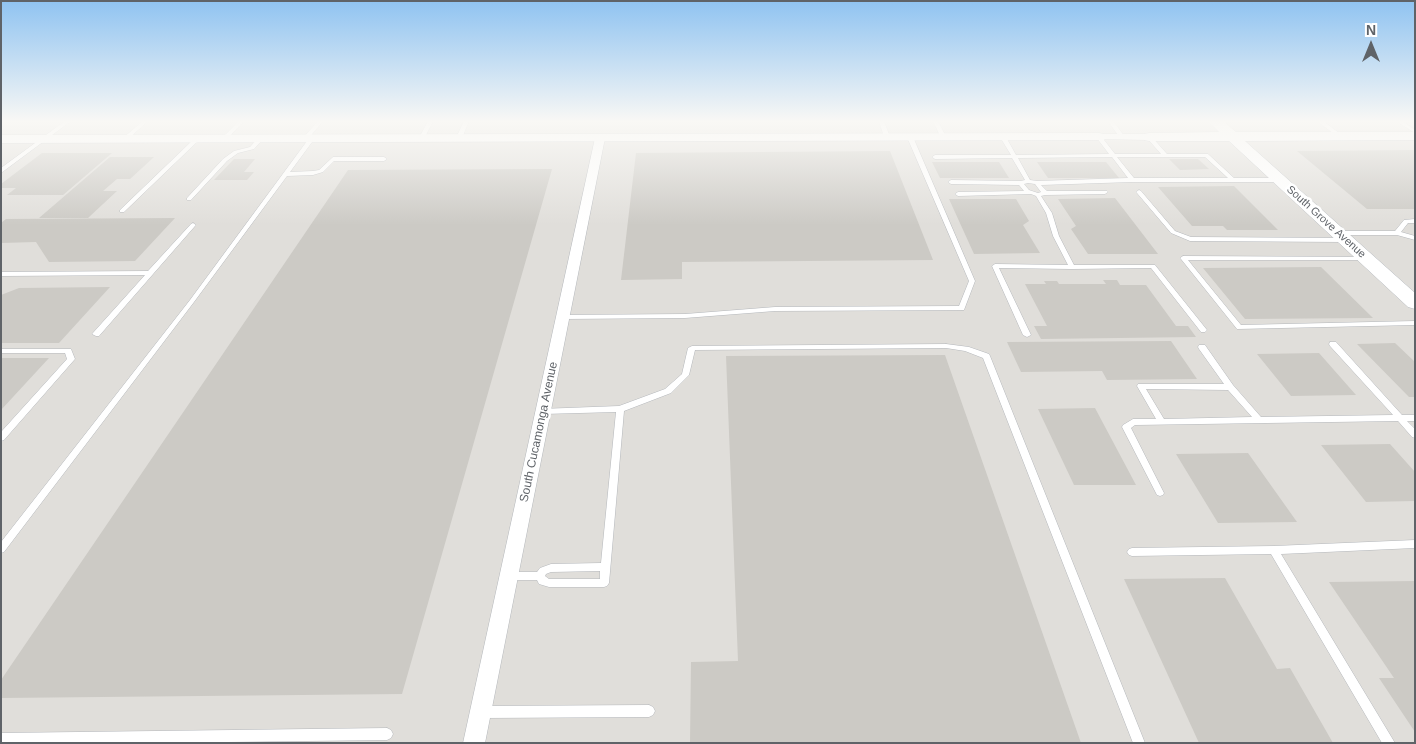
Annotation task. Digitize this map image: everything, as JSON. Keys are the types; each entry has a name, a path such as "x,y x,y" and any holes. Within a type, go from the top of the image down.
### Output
{"street":[{"name":"South Cucamonga Avenue","path":"474,743 597,156"},
{"name":"South Grove Avenue","path":"1252,156 1415,302"}],"lane":[{"path":"1,171 22,156"},
{"path":"122,211 179,156"},
{"path":"189,199 231,156"},
{"path":"1,549 192,301 298,156"},
{"path":"562,317 685,316 775,309 962,308 972,282 918,156"},
{"path":"1014,156 1025,182 1038,194 1049,213 1056,236 1072,267"},
{"path":"935,157 1042,156"},
{"path":"1114,156 1132,180"},
{"path":"1207,156 1233,180"},
{"path":"286,174 321,171 332,160 384,158"},
{"path":"951,182 1279,180"},
{"path":"1037,182 1038,194"},
{"path":"958,194 1105,192"},
{"path":"1139,192 1172,232 1190,239 1397,233 1415,238"},
{"path":"1397,233 1406,221 1415,221"},
{"path":"96,334 193,225"},
{"path":"1366,258 1183,258 1239,327 1415,323"},
{"path":"1027,335 995,266 1153,266 1203,330"},
{"path":"1,274 150,273"},
{"path":"1333,344 1415,435"},
{"path":"543,411 620,409 668,391 685,375 692,348 946,346 966,349 986,356 1139,743"},
{"path":"1202,347 1230,387 1259,420"},
{"path":"1,351 68,351 71,359 1,438"},
{"path":"1162,422 1141,386 1230,387"},
{"path":"540,576 542,580 549,583 604,583 620,409"},
{"path":"1160,493 1126,427 1133,422 1415,418"},
{"path":"1132,552 1274,550 1415,544"},
{"path":"1274,550 1389,743"},
{"path":"540,576 543,571 551,568 604,567"},
{"path":"509,576 540,576"},
{"path":"480,712 649,711"},
{"path":"1,739 387,734"}],"shaded area":[{"path":"1,156 1415,156 1415,743 1,743"}],"building":[{"path":"38,156 109,156 63,195 7,195 16,188 1,188 1,184"},
{"path":"636,156 892,156 933,260 682,262 682,279 621,280"},
{"path":"1303,156 1415,156 1415,209 1367,209"},
{"path":"110,157 154,157 130,179 117,179 103,191 117,191 88,218 39,218"},
{"path":"234,159 255,159 244,172 254,172 247,180 214,180"},
{"path":"1169,159 1198,159 1209,169 1180,170"},
{"path":"932,162 999,162 1009,178 940,178"},
{"path":"1037,162 1106,162 1119,178 1048,178"},
{"path":"552,169 402,694 1,698 1,680 348,170"},
{"path":"1234,186 1278,230 1227,230 1223,226 1192,226 1158,187"},
{"path":"1115,198 1158,254 1088,254 1071,229 1076,226 1058,199"},
{"path":"949,199 1016,199 1029,221 1023,225 1040,253 974,254"},
{"path":"175,218 135,261 49,262 36,242 1,243 1,223 6,219"},
{"path":"1321,267 1373,318 1245,319 1203,268"},
{"path":"1103,280 1117,280 1120,285 1146,285 1176,326 1188,326 1196,337 1041,339 1034,326 1047,326 1025,284 1046,284 1044,281 1057,281 1059,284 1106,284"},
{"path":"110,287 59,343 1,343 1,295 19,288"},
{"path":"1171,341 1197,379 1107,380 1102,371 1021,372 1007,342"},
{"path":"1395,343 1415,362 1415,397 1409,397 1357,344"},
{"path":"1319,353 1356,395 1291,396 1257,354"},
{"path":"945,355 1081,743 690,743 691,662 738,661 726,356"},
{"path":"1,358 49,358 1,410"},
{"path":"1095,408 1136,485 1074,485 1038,409"},
{"path":"1390,444 1415,472 1415,501 1366,502 1321,445"},
{"path":"1248,453 1297,522 1218,523 1176,454"},
{"path":"1225,578 1277,669 1290,668 1333,743 1199,743 1124,579"},
{"path":"1415,581 1415,732 1379,678 1394,678 1329,582"}]}
